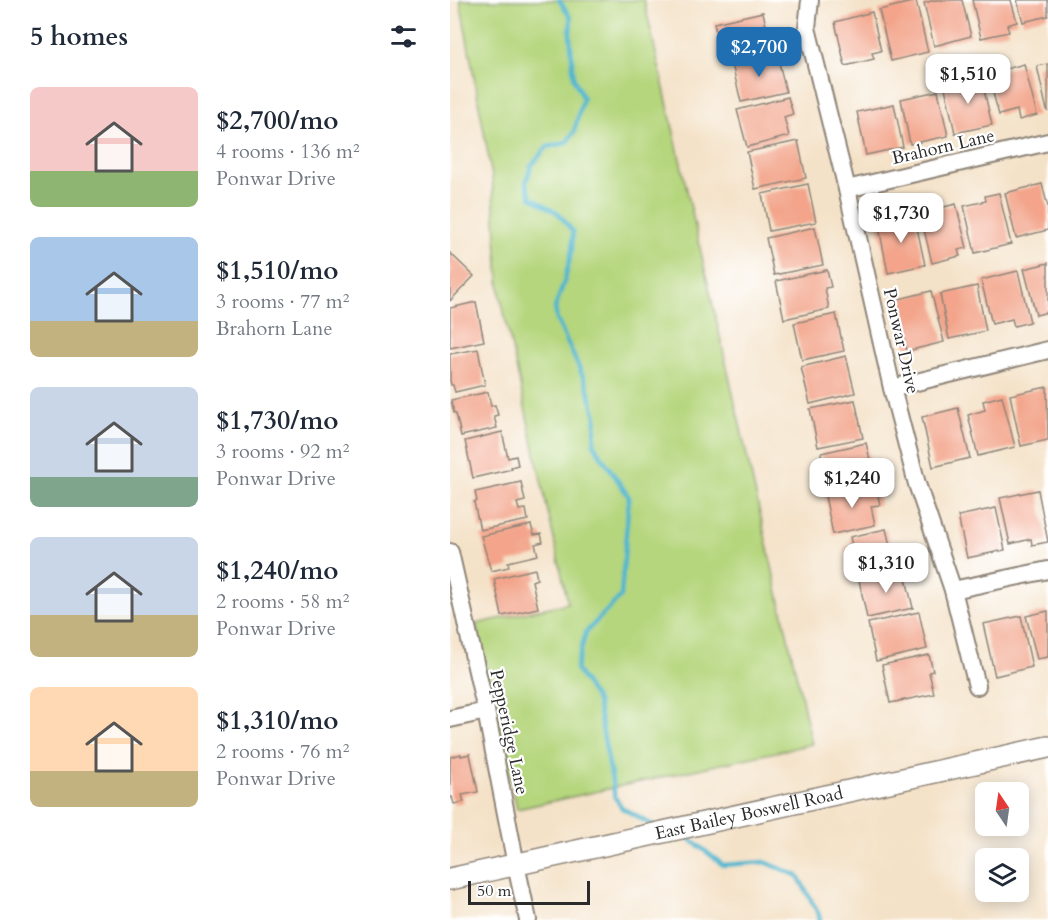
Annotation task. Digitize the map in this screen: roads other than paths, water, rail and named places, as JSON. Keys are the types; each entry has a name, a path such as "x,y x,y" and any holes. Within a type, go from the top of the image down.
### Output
{"street":[{"name":"Ponwar Drive","path":"810,0 807,28 847,189 892,387 917,484 953,590 976,686"},
{"name":"Brahorn Lane","path":"847,189 1048,142"},
{"path":"892,387 1048,350"},
{"name":"Pepperidge Lane","path":"450,552 486,711 528,920"},
{"path":"953,590 1048,570"},
{"path":"450,719 486,711"},
{"name":"East Bailey Boswell Road","path":"450,879 1048,747"}],"waterway":[{"path":"559,0 571,18 570,35 574,79 583,98 574,132 566,143 547,147 531,166 526,183 531,197 559,214 573,232 572,250 555,308 557,320 587,385 596,417 594,443 629,497 621,596 586,632 576,669 597,701 615,797 622,808 654,826"},
{"path":"685,835 723,865 765,862 798,876 820,920"}]}
